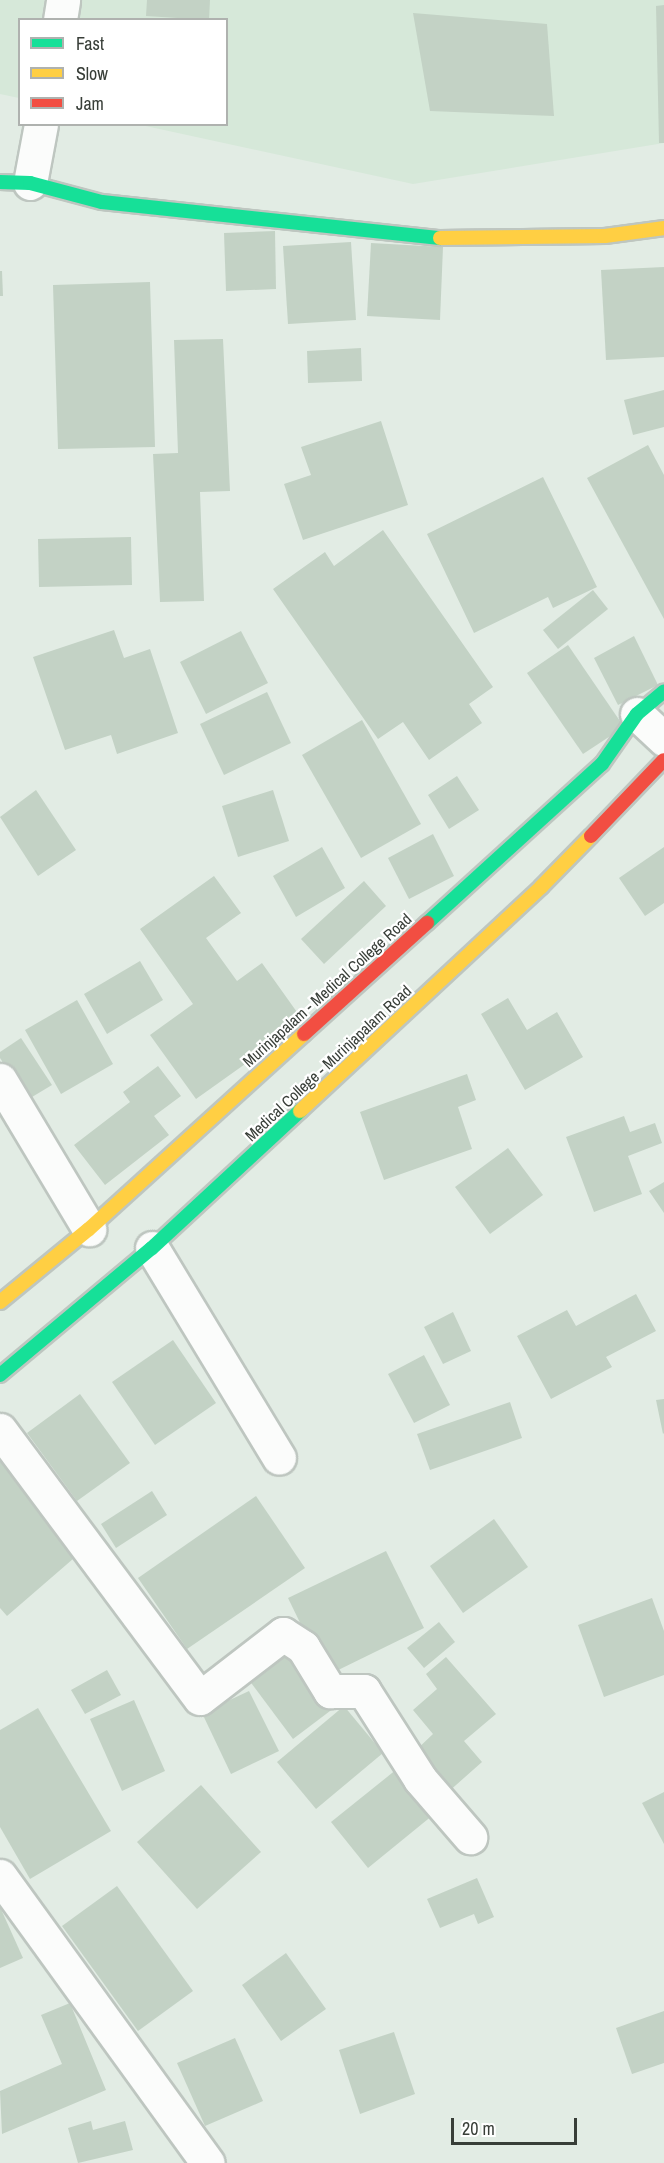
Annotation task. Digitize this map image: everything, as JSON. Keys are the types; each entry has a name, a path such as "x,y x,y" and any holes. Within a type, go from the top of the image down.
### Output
{"main road":[{"path":"15,182 102,202 423,238 605,236 664,228"},
{"name":"Murinjapalam - Medical College Road","path":"0,1302 89,1229 602,764 637,714 664,691"},
{"name":"Medical College - Murinjapalam Road","path":"0,1375 152,1248 541,887 664,760"}],"street":[{"path":"60,18 63,0"},
{"path":"15,182 39,126"},
{"path":"637,714 664,739"},
{"path":"0,1080 89,1229"},
{"path":"152,1248 279,1458"},
{"path":"0,1430 200,1698 283,1634 303,1647 330,1691 364,1691 420,1779 470,1837"},
{"path":"0,1876 208,2163"}],"shaded area":[{"path":"0,0 664,0 664,143 413,184 146,126 228,126 228,18 18,18 18,98 0,94"}],"building":[{"path":"147,0 210,0 209,18 146,16"},
{"path":"664,5 664,143 659,143 656,6"},
{"path":"413,13 547,24 554,116 430,111"},
{"path":"275,231 276,289 226,291 224,233"},
{"path":"351,242 356,320 288,324 283,246"},
{"path":"371,243 443,247 440,320 367,316"},
{"path":"664,267 664,357 606,360 601,270"},
{"path":"0,271 2,271 3,296 0,296"},
{"path":"150,282 155,447 58,449 53,285"},
{"path":"223,339 230,491 200,492 204,601 160,602 153,454 178,453 174,340"},
{"path":"361,348 362,381 308,383 307,351"},
{"path":"664,390 664,427 633,435 624,400"},
{"path":"381,421 408,505 303,540 284,484 311,475 301,447"},
{"path":"648,445 664,475 664,619 587,478"},
{"path":"543,477 597,587 553,608 548,597 474,633 427,534"},
{"path":"383,530 493,687 469,704 482,723 429,760 403,722 378,739 273,589 325,552 334,566"},
{"path":"131,537 132,585 39,587 38,539"},
{"path":"593,590 608,609 558,649 543,630"},
{"path":"114,630 124,658 150,649 178,733 117,754 111,735 65,750 33,657"},
{"path":"241,631 268,683 206,714 180,662"},
{"path":"634,636 658,685 618,705 594,658"},
{"path":"568,645 624,727 583,754 527,673"},
{"path":"267,692 291,743 224,775 200,724"},
{"path":"362,720 421,824 361,858 302,755"},
{"path":"457,776 479,810 449,829 428,795"},
{"path":"36,790 76,850 38,876 0,817"},
{"path":"273,790 289,841 238,857 222,806"},
{"path":"433,834 454,876 409,899 388,858"},
{"path":"322,847 345,888 296,917 273,876"},
{"path":"664,847 664,903 645,916 619,878"},
{"path":"214,876 241,913 206,938 237,981 262,963 304,1022 196,1099 150,1035 193,1004 140,929"},
{"path":"364,881 386,906 324,964 301,939"},
{"path":"140,961 163,1000 107,1034 84,994"},
{"path":"508,998 527,1030 557,1012 583,1057 525,1090 481,1014"},
{"path":"77,1000 113,1064 61,1094 25,1030"},
{"path":"21,1038 52,1085 27,1100 0,1058 0,1052"},
{"path":"158,1066 181,1096 154,1116 169,1135 105,1185 74,1145 130,1102 123,1092"},
{"path":"467,1074 476,1100 458,1107 472,1149 384,1180 360,1112"},
{"path":"624,1116 630,1132 655,1123 662,1143 628,1156 642,1194 594,1212 566,1137"},
{"path":"508,1148 543,1195 490,1234 455,1187"},
{"path":"664,1182 664,1213 649,1191"},
{"path":"636,1294 656,1331 606,1357 612,1367 551,1399 517,1336 567,1310 576,1326"},
{"path":"453,1312 471,1351 443,1364 424,1327"},
{"path":"173,1340 216,1403 155,1445 112,1382"},
{"path":"424,1355 450,1405 414,1423 388,1374"},
{"path":"80,1394 130,1463 77,1501 27,1433"},
{"path":"664,1399 664,1433 663,1434 656,1400"},
{"path":"510,1402 522,1438 430,1470 417,1434"},
{"path":"0,1456 81,1552 7,1616 0,1608"},
{"path":"152,1491 167,1515 116,1548 101,1524"},
{"path":"256,1496 305,1568 187,1649 138,1578"},
{"path":"494,1519 528,1567 463,1613 430,1566"},
{"path":"386,1551 424,1628 326,1676 288,1598"},
{"path":"652,1598 664,1631 664,1675 604,1697 578,1625"},
{"path":"439,1622 455,1642 424,1668 407,1648"},
{"path":"291,1649 334,1708 293,1739 249,1680"},
{"path":"446,1657 496,1714 464,1741 482,1762 447,1793 413,1753 433,1734 413,1710 437,1689 426,1674"},
{"path":"107,1670 121,1695 85,1714 71,1690"},
{"path":"249,1691 279,1751 231,1774 202,1713"},
{"path":"134,1700 165,1771 122,1791 90,1719"},
{"path":"344,1706 383,1753 316,1809 277,1762"},
{"path":"38,1708 111,1831 30,1879 0,1827 0,1730"},
{"path":"397,1769 433,1815 368,1868 331,1822"},
{"path":"201,1785 261,1852 197,1909 137,1842"},
{"path":"664,1792 664,1844 642,1803"},
{"path":"477,1878 494,1917 478,1924 474,1914 440,1928 427,1899"},
{"path":"117,1886 193,1991 138,2031 62,1926"},
{"path":"0,1907 23,1958 0,1968"},
{"path":"286,1953 326,2009 281,2041 242,1985"},
{"path":"70,2003 106,2090 2,2134 0,2091 62,2064 41,2015"},
{"path":"664,2011 664,2063 632,2074 616,2028"},
{"path":"394,2032 415,2094 360,2114 339,2050"},
{"path":"235,2038 263,2101 205,2126 177,2063"},
{"path":"91,2121 93,2130 125,2121 133,2150 78,2163 68,2128"}],"traffic: fast":[{"path":"0,182 30,183 102,202 440,238"},
{"path":"427,923 602,764 637,714 664,691"},
{"path":"0,1375 152,1248 300,1111"}],"traffic: slow":[{"path":"440,238 605,236 664,228"},
{"path":"300,1111 541,887 591,836"},
{"path":"0,1302 89,1229 304,1034"}],"traffic: jam":[{"path":"591,836 664,760"},
{"path":"304,1034 427,923"}]}
